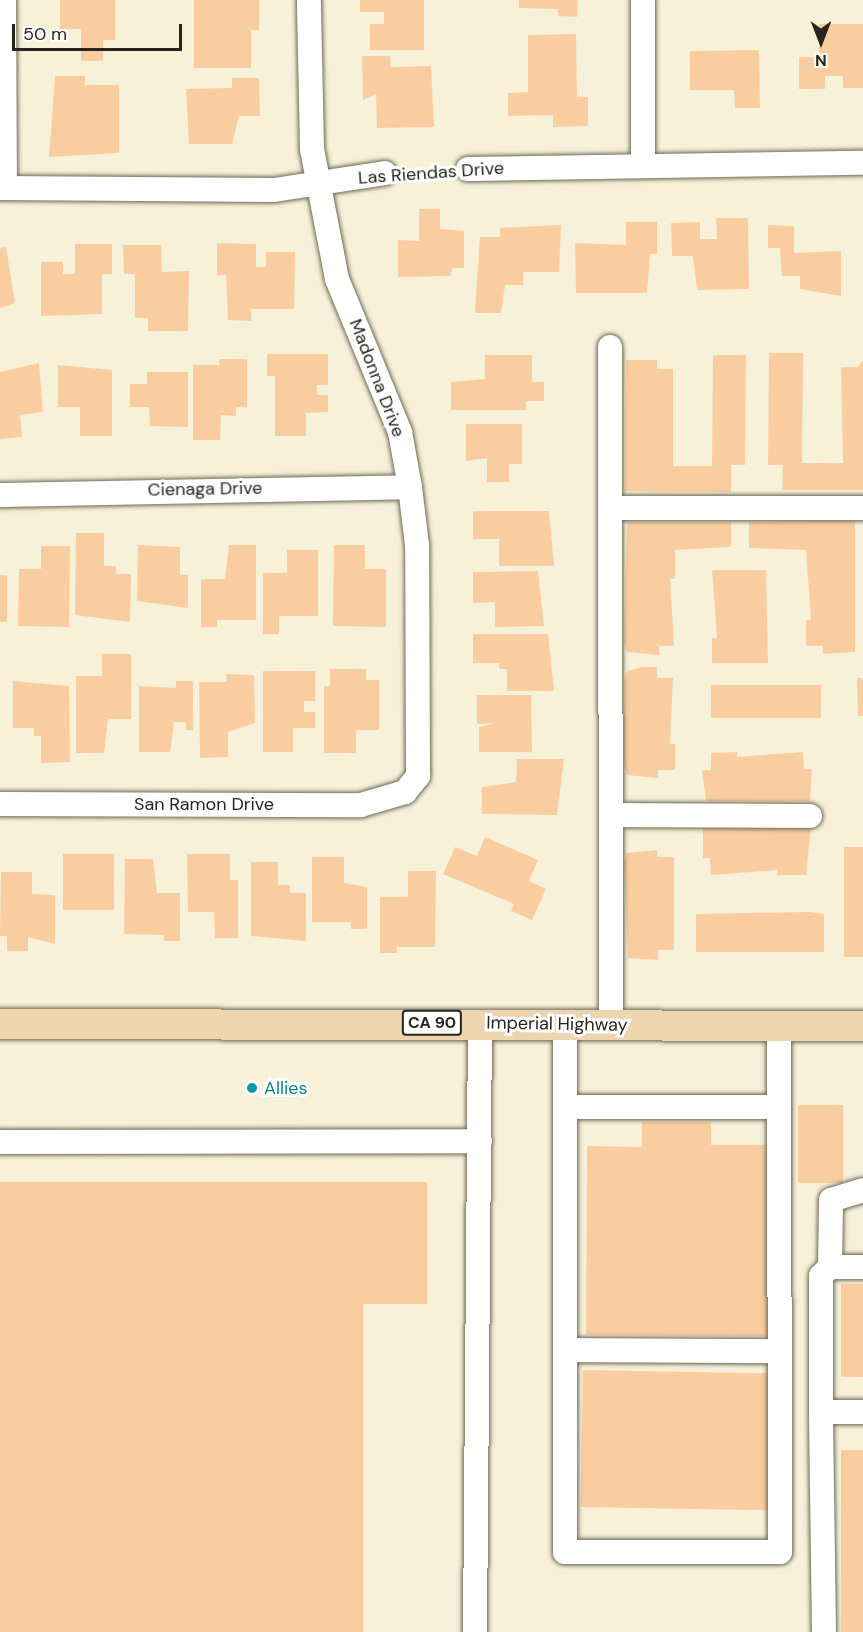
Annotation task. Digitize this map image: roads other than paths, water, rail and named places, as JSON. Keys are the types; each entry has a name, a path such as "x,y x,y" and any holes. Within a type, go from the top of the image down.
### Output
{"main road":[{"name":"Imperial Highway","path":"0,1024 480,1023 863,1026"}],"street":[{"path":"2,188 4,0"},
{"name":"Madonna Drive","path":"309,0 312,149 337,279 400,432 410,487 417,545 422,756 418,776 405,792"},
{"path":"643,0 643,163"},
{"name":"Las Riendas Drive","path":"468,169 643,163 863,163"},
{"name":"Las Riendas Drive","path":"2,188 274,190 385,173"},
{"path":"610,347 611,1025"},
{"name":"Cienaga Drive","path":"0,495 410,487"},
{"path":"610,508 863,508"},
{"name":"San Ramon Drive","path":"0,804 361,805 405,792"},
{"path":"611,815 810,816"},
{"path":"475,1632 480,1023"},
{"path":"565,1024 565,1552 780,1552 779,1025"},
{"path":"566,1107 779,1107"},
{"path":"0,1142 480,1141"},
{"path":"830,1268 831,1200 863,1190"},
{"path":"824,1632 821,1276 830,1268 863,1267"},
{"path":"565,1350 780,1351"},
{"path":"821,1412 863,1412"}],"place":[{"name":"Allies","path":"252,1088"}]}
